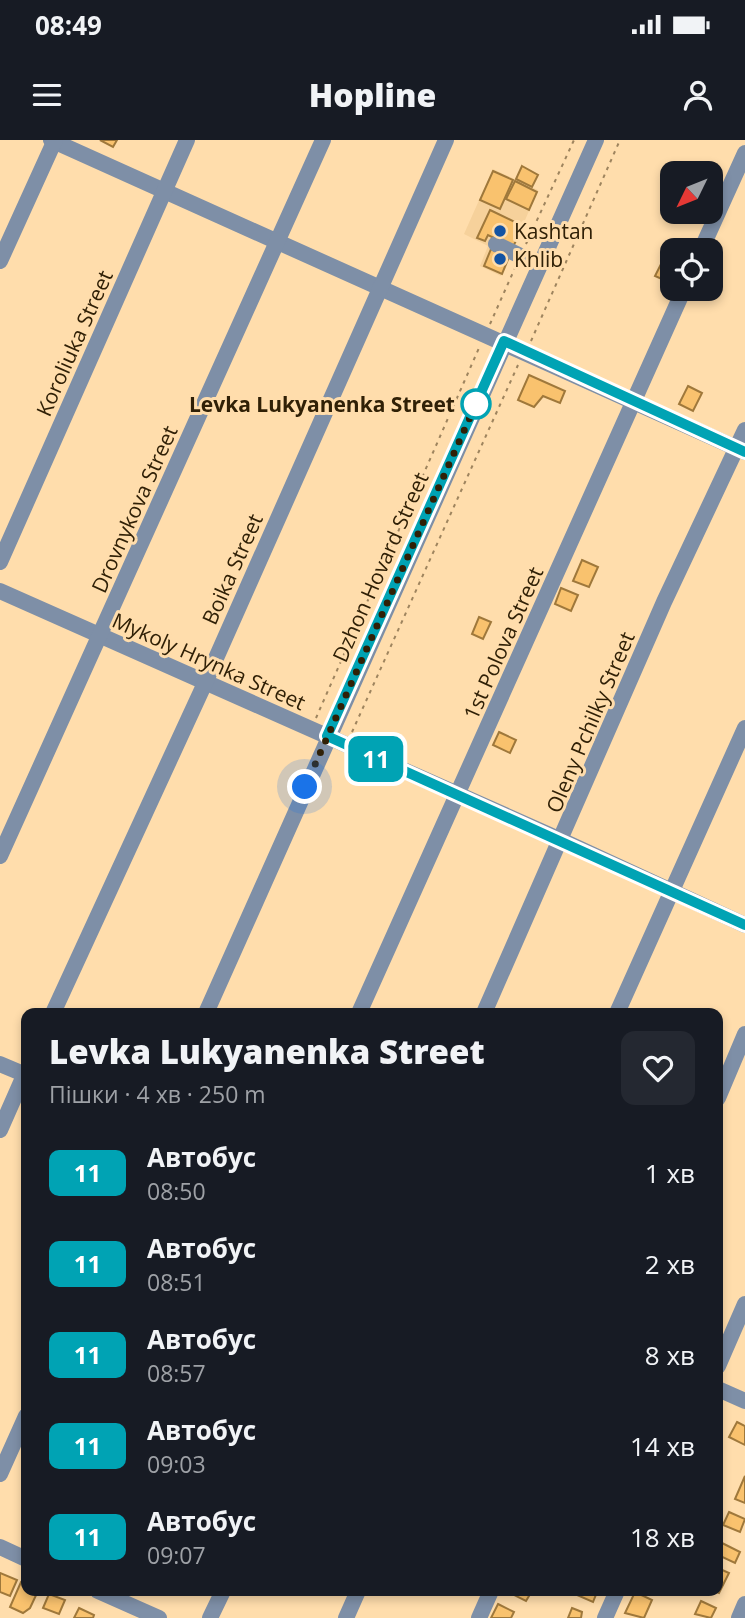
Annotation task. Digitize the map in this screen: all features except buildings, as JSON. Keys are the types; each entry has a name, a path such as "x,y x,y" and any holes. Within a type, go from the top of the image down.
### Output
{"street":[{"name":"Koroliuka Street","path":"0,562 187,140"},
{"name":"Drovnykova Street","path":"0,856 323,140"},
{"name":"Boika Street","path":"55,1008 205,683 446,140"},
{"name":"Dzhon Hovard Street","path":"208,1008 327,736 596,140"},
{"path":"0,261 53,141 277,243 527,351 741,450"},
{"path":"706,238 745,153"},
{"path":"496,244 539,265"},
{"name":"1st Polova Street","path":"361,1008 679,301"},
{"name":"Oleny Pchilky Street","path":"486,1008 664,602 741,450 745,430"},
{"name":"Mykoly Hrynka Street","path":"0,591 561,840 745,925"},
{"path":"619,1008 745,728"},
{"path":"723,1086 745,1034"},
{"path":"0,1064 21,1071"},
{"path":"0,1130 21,1084"},
{"path":"723,1355 745,1304"},
{"path":"723,1391 745,1401"},
{"path":"0,1474 21,1427"},
{"path":"0,1547 21,1557"},
{"path":"109,1596 159,1618"},
{"path":"210,1618 221,1596"},
{"path":"346,1618 356,1596"},
{"path":"479,1618 489,1596"},
{"path":"605,1618 615,1596"},
{"path":"739,1618 745,1604"}],"path":[{"path":"311,729 574,140"},
{"path":"347,745 517,365 521,366 620,140"}],"shaded area":[{"path":"493,169 538,190 501,276 480,266 488,246 464,234"}],"bus line":[{"name":"11","path":"745,452 504,341 327,736 745,925"}],"place":[{"name":"Kashtan","path":"500,231"},
{"name":"Khlib","path":"500,259"},
{"name":"Levka Lukyanenka Street","path":"476,404"}],"route":[{"path":"305,787 476,404"}]}
